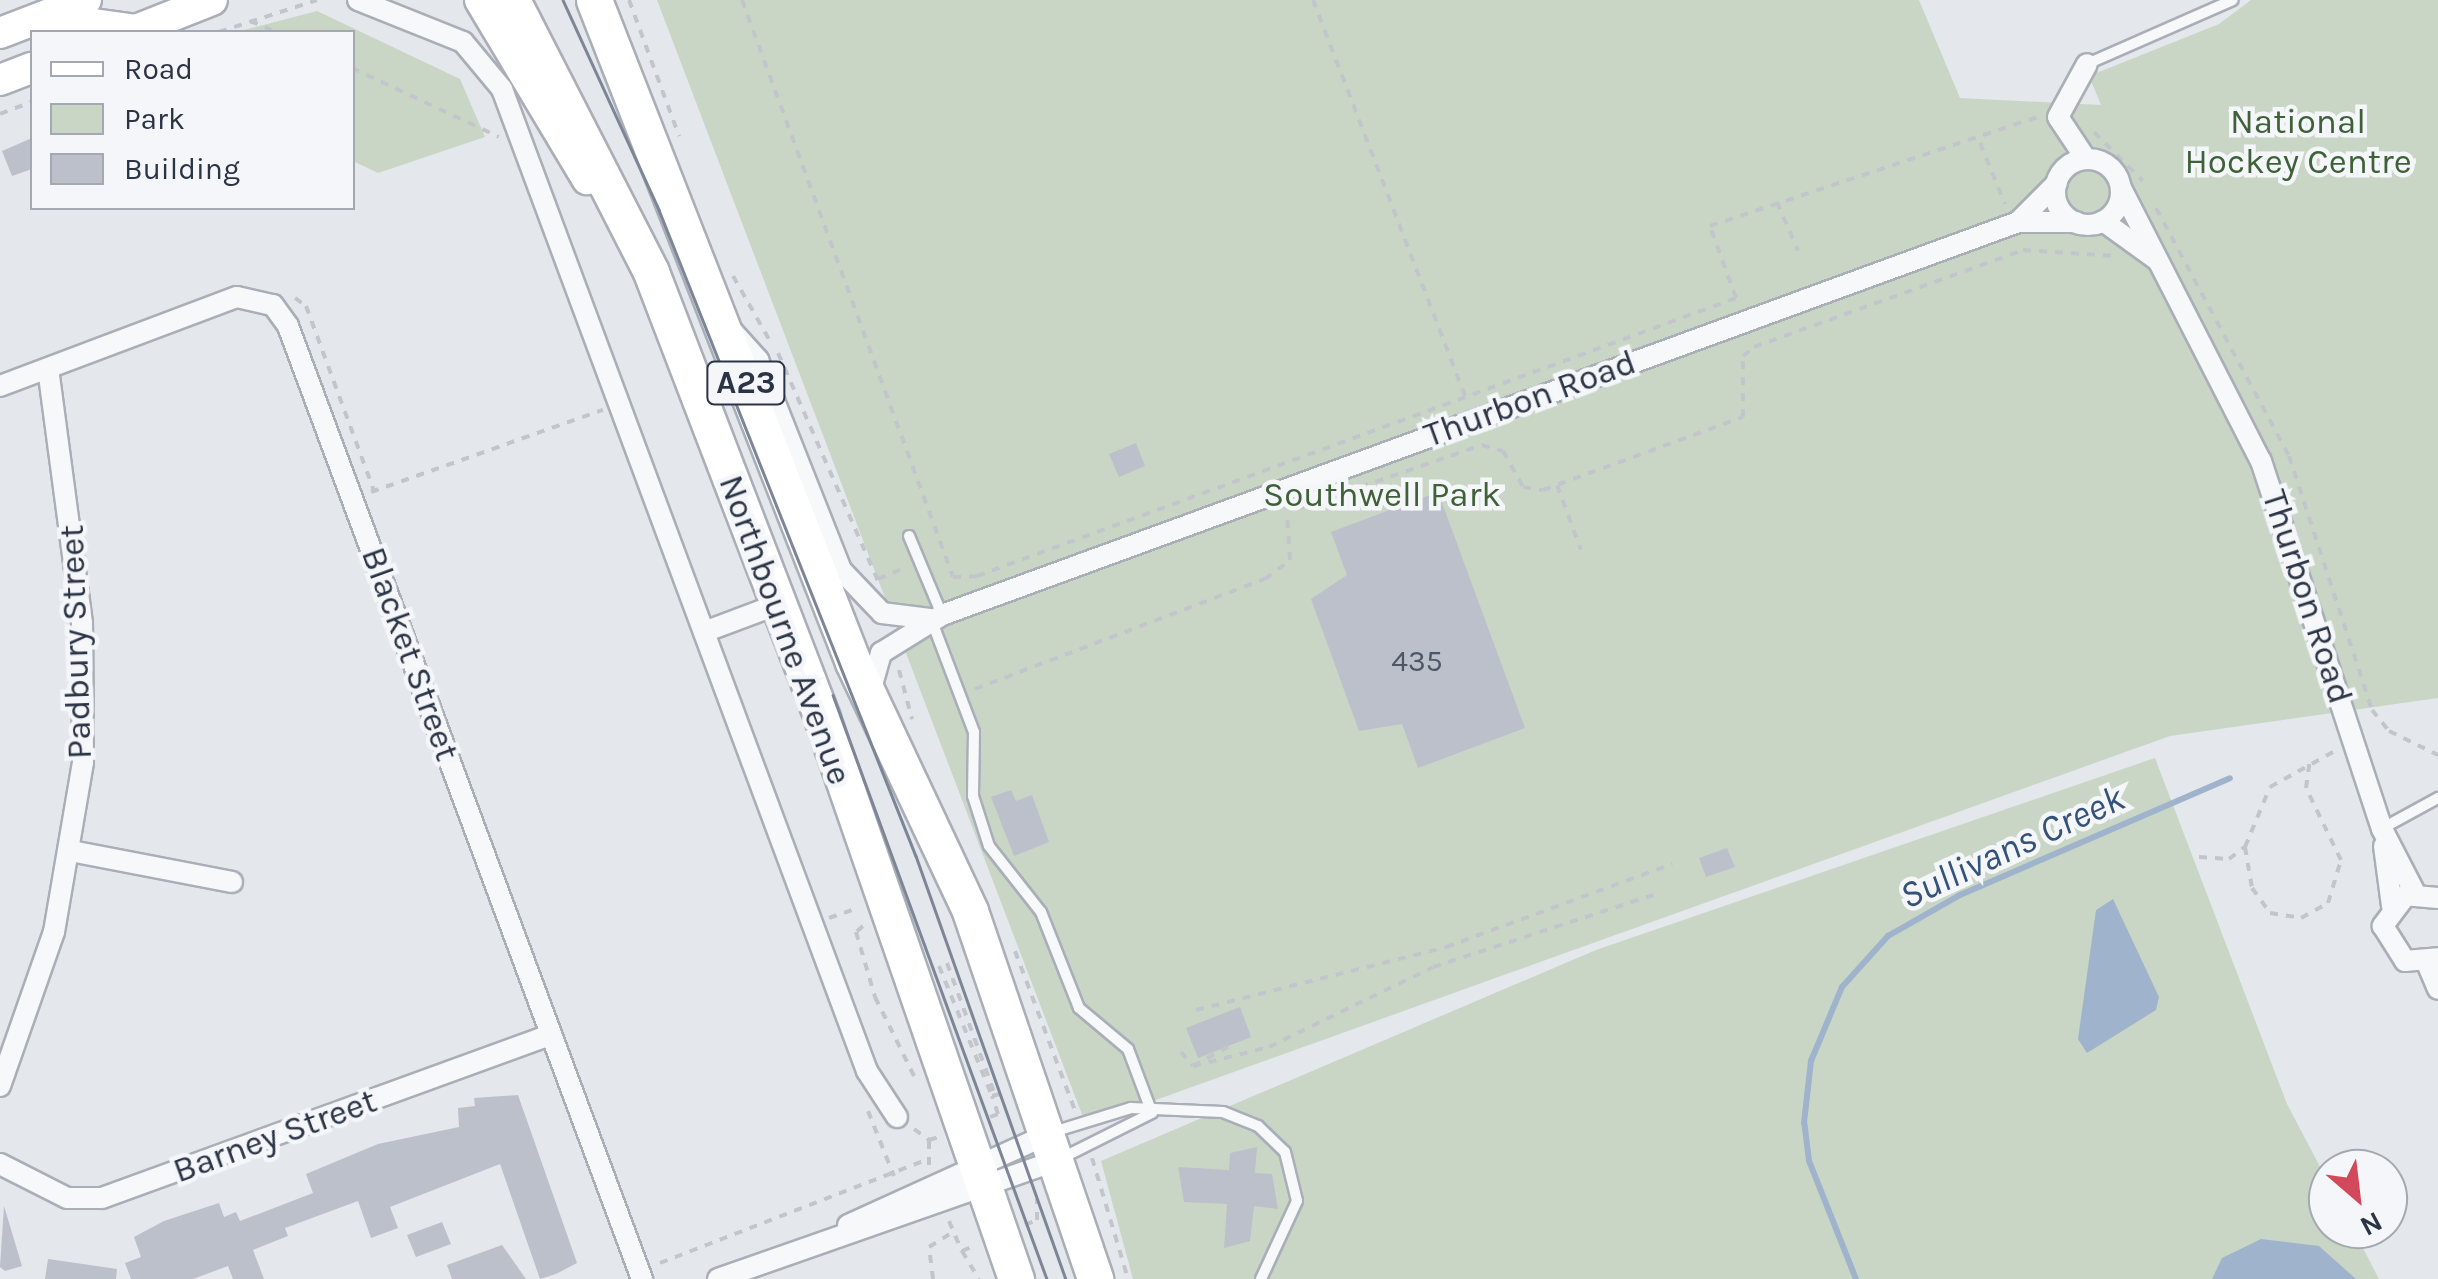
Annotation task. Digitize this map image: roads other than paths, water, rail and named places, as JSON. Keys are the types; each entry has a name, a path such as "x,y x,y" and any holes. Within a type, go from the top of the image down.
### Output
{"highway":[{"name":"Northbourne Avenue","path":"512,0 639,244 779,604 1016,1279"},
{"name":"Northbourne Avenue","path":"594,0 870,700 970,911 1056,1146 1095,1279"}],"main road":[{"path":"0,33 39,9 86,0"},
{"path":"137,30 212,0"},
{"path":"480,0 581,171 639,244"},
{"path":"39,9 130,30"},
{"path":"0,80 30,69"}],"street":[{"path":"358,0 388,7 477,51 502,89 867,1071 897,1117"},
{"path":"2076,222 2058,204 2048,120 2087,64"},
{"name":"Thurbon Road","path":"2048,120 2086,159 2107,164 2163,264 2261,461 2382,829 2415,893"},
{"name":"Thurbon Road","path":"2016,223 2058,180 2086,159"},
{"path":"2103,221 2121,188"},
{"name":"Thurbon Road","path":"870,700 881,653 936,617 2016,223 2103,221 2163,264"},
{"name":"Blacket Street","path":"0,386 237,297 273,305 352,498 640,1275"},
{"name":"Northbourne Avenue","path":"722,319 758,360 834,558 861,596"},
{"name":"Padbury Street","path":"0,1086 29,1018 71,852 84,748 82,622 48,368"},
{"name":"Thurbon Road","path":"861,596 886,615 936,617"},
{"path":"704,632 779,604"},
{"name":"Thurbon Road","path":"2382,829 2392,906 2388,947 2432,961"},
{"path":"71,852 232,882"},
{"path":"2392,906 2415,893 2438,898"},
{"path":"2432,961 2438,989"},
{"name":"Barney Street","path":"0,1164 67,1198 102,1198 551,1035"},
{"path":"718,1279 1056,1146"}],"lane":[{"path":"2087,64 2233,0"},
{"path":"909,536 961,694 988,846 1041,912 1079,1008 1128,1050 1152,1113"},
{"path":"2382,829 2438,798"},
{"path":"1056,1146 1104,1112 1236,1116 1285,1152 1297,1201 1261,1279"},
{"path":"1056,1146 1152,1113"}],"water":[{"path":"2113,899 2159,997 2156,1010 2087,1053 2078,1039 2096,910"},
{"path":"2261,1239 2308,1245 2308,1249 2322,1249 2356,1279 2212,1279 2222,1258"}],"waterway":[{"name":"Sullivans Creek","path":"1856,1279 1809,1161 1804,1123 1811,1061 1842,987 1888,936 1960,895 2230,778"}],"tram line":[{"path":"563,0 659,210 916,856 1066,1279"},
{"path":"833,695 1047,1279"}],"park label":[{"name":"National Hockey Centre","path":"2298,142"},
{"name":"Southwell Park","path":"1382,495"}]}
